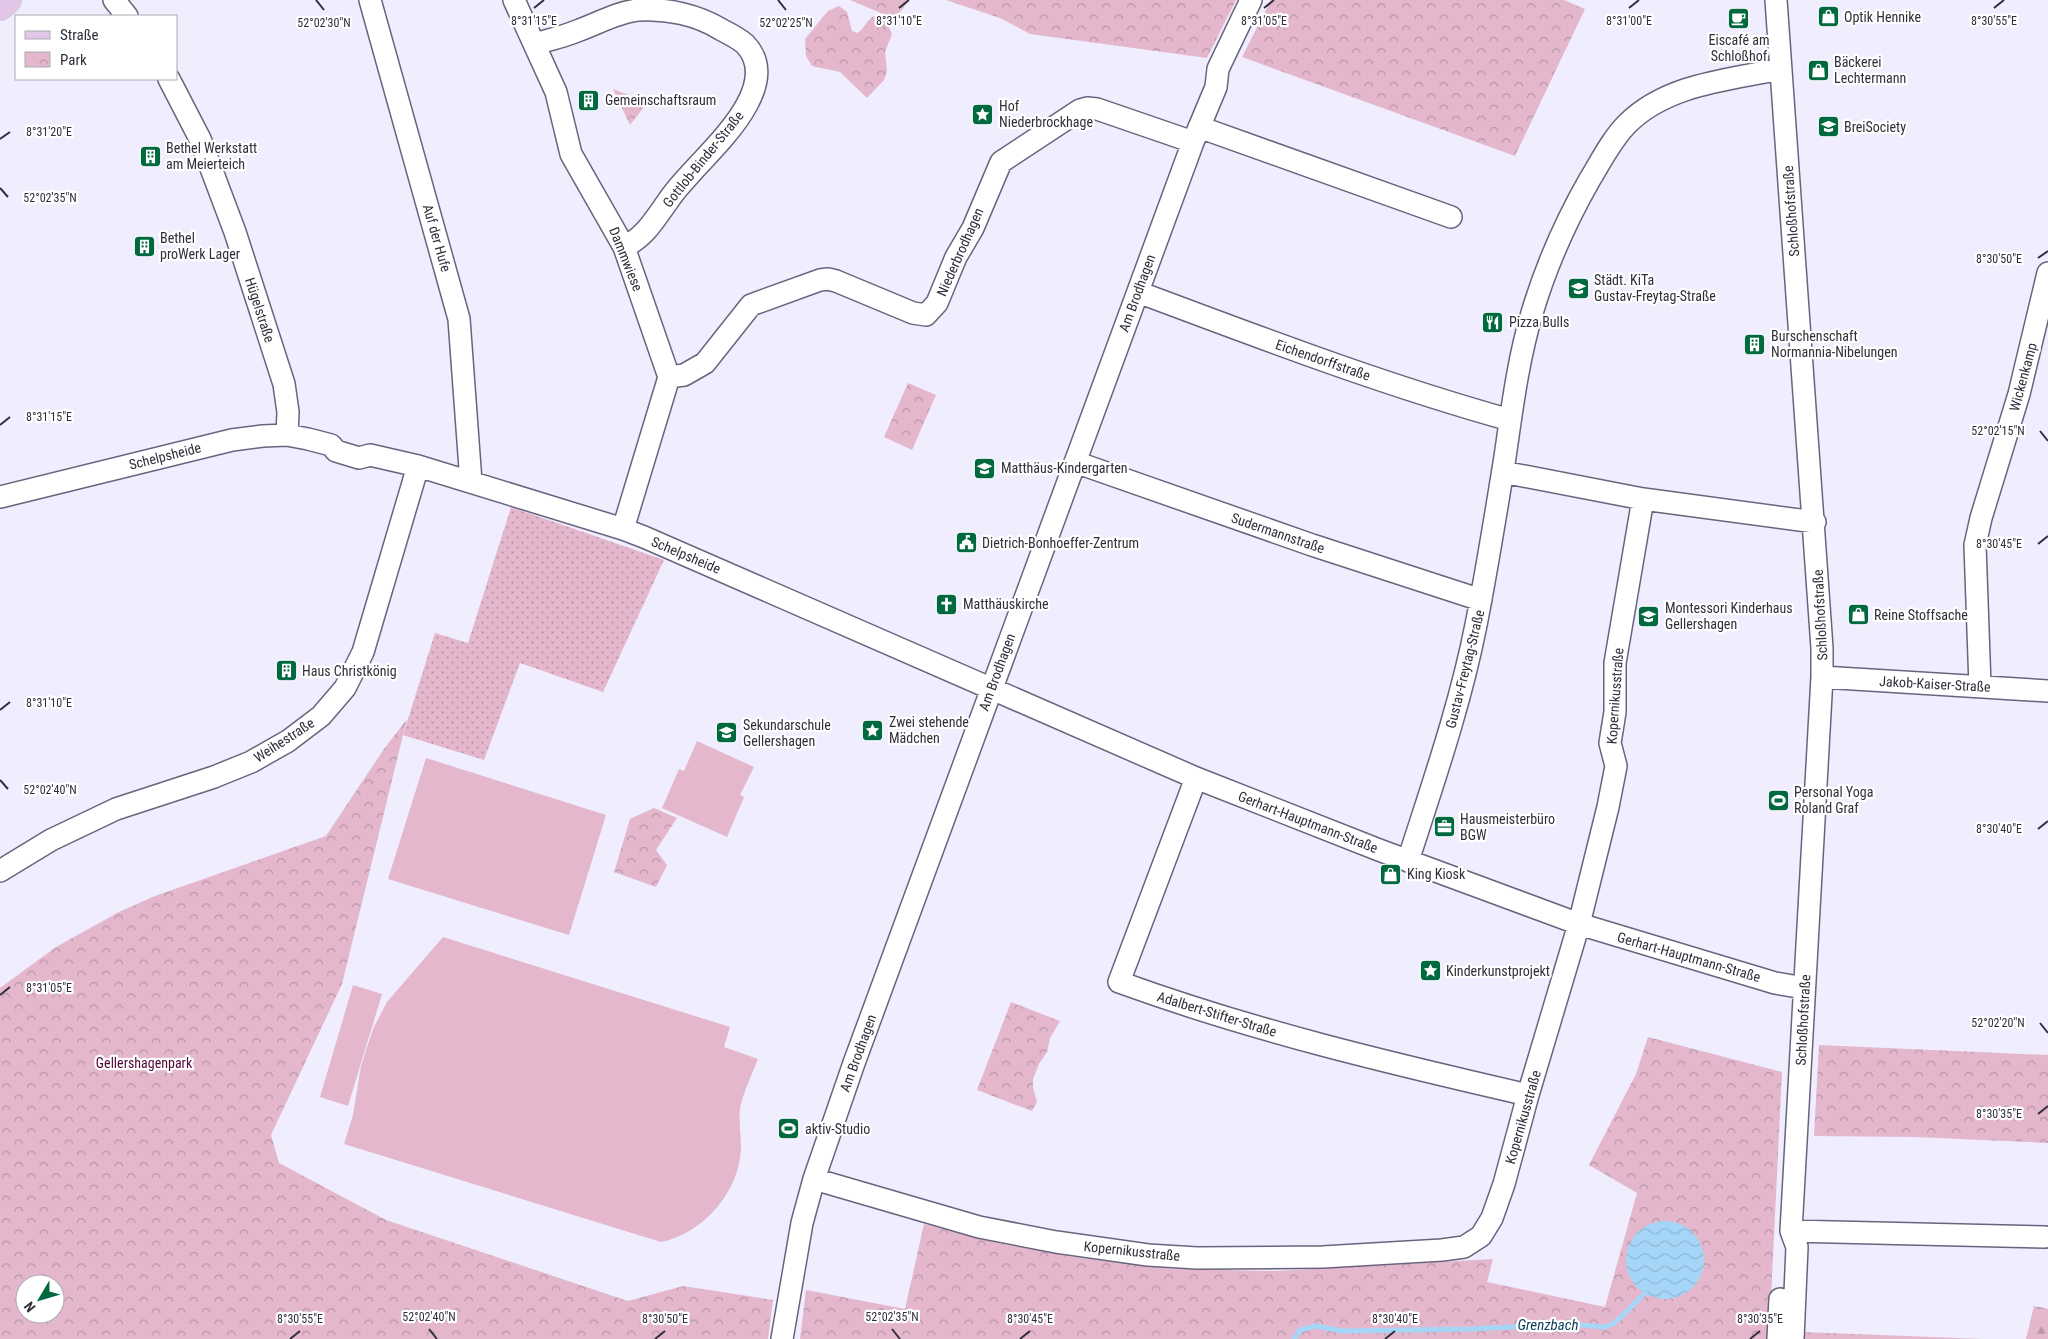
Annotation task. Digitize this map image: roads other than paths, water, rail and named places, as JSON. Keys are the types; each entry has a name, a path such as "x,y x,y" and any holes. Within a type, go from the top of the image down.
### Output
{"main road":[{"path":"0,6 7,0"}],"street":[{"path":"114,0 126,15"},
{"name":"Auf der Hufe","path":"370,0 459,319 471,482"},
{"name":"Dammwiese","path":"514,0 556,92 571,154 624,247 669,377"},
{"name":"Am Brodhagen","path":"782,1339 800,1232 814,1179 854,1063 1196,134 1216,87 1218,69 1252,0"},
{"name":"Schloßhofstraße","path":"1776,0 1822,648 1822,677 1791,1231 1797,1247 1793,1339"},
{"name":"Gottlob-Binder-Straße","path":"534,44 578,31 627,12 650,10 678,13 701,19 738,39 753,56 756,64 757,81 747,104 721,139 676,190 654,223 638,240 624,247"},
{"name":"Gustav-Freytag-Straße","path":"1408,861 1439,768 1458,701 1481,600 1520,364 1531,316 1561,234 1606,152 1626,125 1649,107 1673,94 1699,85 1780,70"},
{"name":"Hügelstraße","path":"170,80 200,139 237,240 284,384 288,412 287,435"},
{"name":"Niederbrodhagen","path":"669,377 684,375 705,363 751,305 820,280 836,281 914,313 926,315 938,303 959,251 973,228 1001,162 1080,110 1087,108 1097,109 1196,134"},
{"path":"1196,134 1451,217"},
{"name":"Wickenkamp","path":"1980,686 1975,544 1981,518 2019,394 2048,273"},
{"name":"Eichendorffstraße","path":"1138,292 1331,364 1440,400 1510,420"},
{"path":"623,529 669,377"},
{"name":"Schelpsheide","path":"0,497 232,440 256,436 287,435 331,445 339,440 362,447 370,455 418,466 623,529 991,688"},
{"name":"Sudermannstraße","path":"1075,462 1312,545 1481,600"},
{"name":"Weihestraße","path":"0,871 51,840 116,809 214,777 251,762 288,741 321,716 345,688 363,652 418,466"},
{"path":"1502,472 1643,498 1814,522"},
{"name":"Kopernikusstraße","path":"814,1179 979,1227 1056,1242 1148,1255 1197,1258 1323,1257 1442,1250 1464,1247 1481,1236 1492,1218 1504,1184 1528,1095 1579,924 1615,778 1616,766 1610,743 1615,712 1615,663 1643,498"},
{"name":"Jakob-Kaiser-Straße","path":"1822,677 2048,691"},
{"name":"Gerhart-Hauptmann-Straße","path":"991,688 1196,778 1408,861 1579,924 1775,983 1804,988"},
{"name":"Adalbert-Stifter-Straße","path":"1196,778 1119,982 1206,1013 1354,1055 1528,1095"},
{"path":"1791,1231 2045,1237"},
{"name":"Schloßhofstraße","path":"1778,1339 1783,1246 1791,1231"}],"water":[{"path":"1665,1221 1680,1224 1692,1233 1701,1245 1704,1260 1701,1275 1692,1287 1680,1296 1665,1299 1650,1296 1638,1287 1629,1275 1626,1260 1629,1245 1638,1233 1650,1224"}],"waterway":[{"name":"Grenzbach","path":"1294,1339 1300,1330 1316,1326 1342,1331 1472,1329 1572,1324 1604,1327 1613,1324 1645,1293"}],"place":[{"name":"Optik Hennike","path":"1828,17"},
{"name":"Eiscafé am Schloßhof","path":"1739,18"},
{"name":"Bäckerei Lechtermann","path":"1818,70"},
{"name":"Gemeinschaftsraum","path":"589,100"},
{"name":"Hof Niederbrockhage","path":"983,114"},
{"name":"BreiSociety","path":"1828,127"},
{"name":"Bethel Werkstatt am Meierteich","path":"150,156"},
{"name":"Bethel proWerk Lager","path":"144,246"},
{"name":"Städt. KiTa Gustav-Freytag-Straße","path":"1578,288"},
{"name":"Pizza Bulls","path":"1493,322"},
{"name":"Burschenschaft Normannia-Nibelungen","path":"1755,344"},
{"name":"Matthäus-Kindergarten","path":"985,468"},
{"name":"Dietrich-Bonhoeffer-Zentrum","path":"966,543"},
{"name":"Matthäuskirche","path":"947,604"},
{"name":"Reine Stoffsache","path":"1858,615"},
{"name":"Montessori Kinderhaus Gellershagen","path":"1649,616"},
{"name":"Haus Christkönig","path":"286,671"},
{"name":"Zwei stehende Mädchen","path":"873,730"},
{"name":"Sekundarschule Gellershagen","path":"727,733"},
{"name":"Personal Yoga Roland Graf","path":"1778,800"},
{"name":"Hausmeisterbüro BGW","path":"1444,827"},
{"name":"King Kiosk","path":"1391,874"},
{"name":"Kinderkunstprojekt","path":"1430,971"},
{"name":"aktiv-Studio","path":"789,1129"}],"park label":[{"name":"Gellershagenpark","path":"144,1063"}]}
